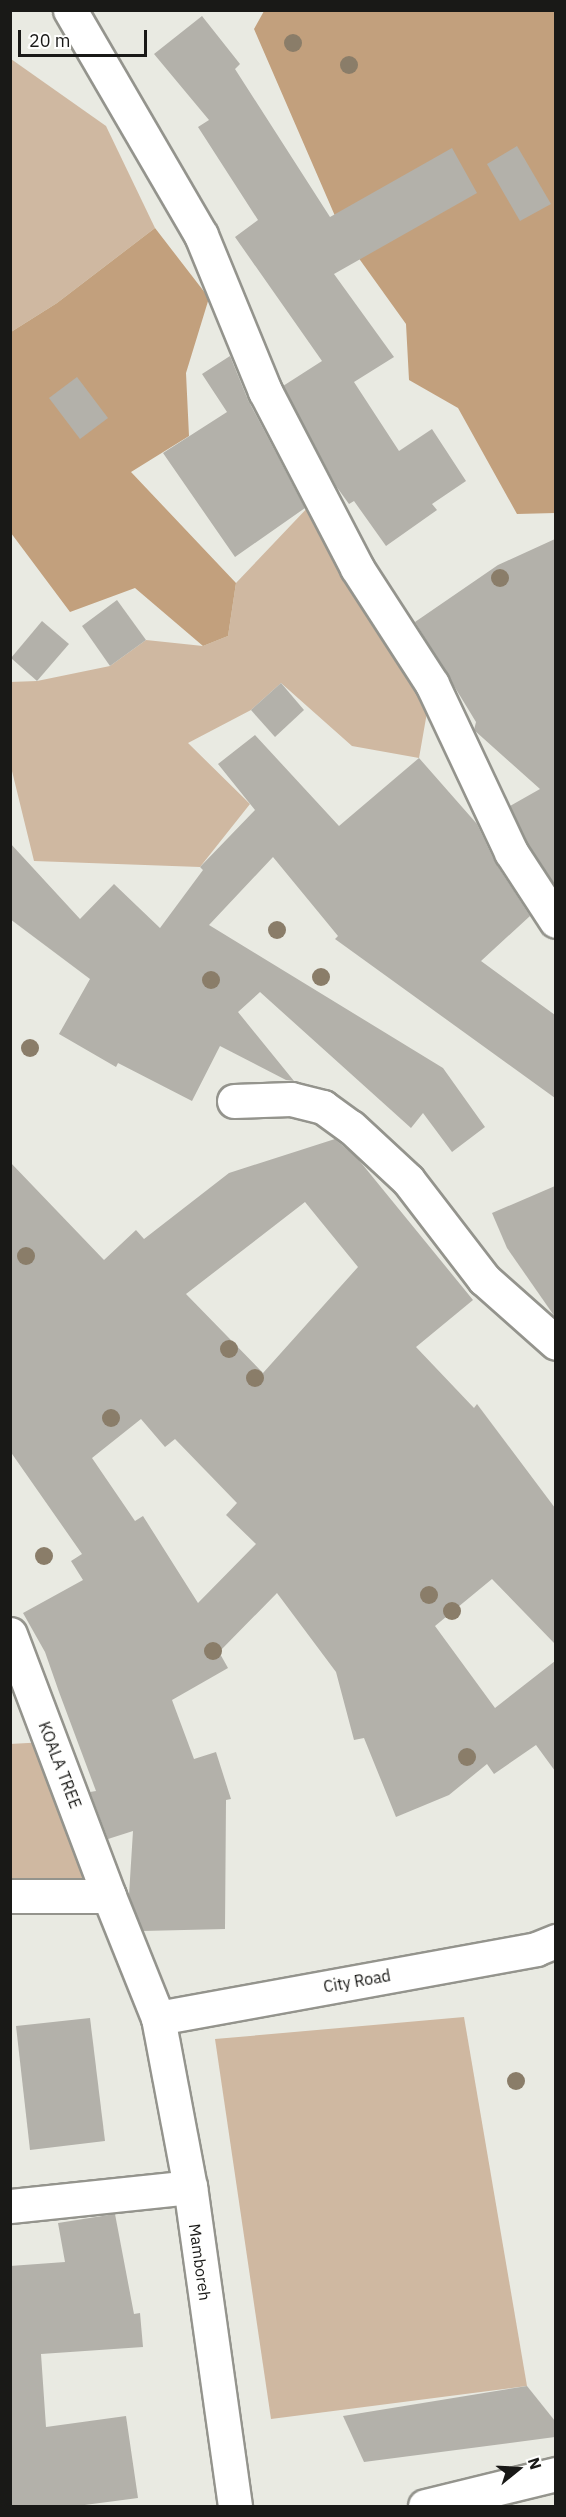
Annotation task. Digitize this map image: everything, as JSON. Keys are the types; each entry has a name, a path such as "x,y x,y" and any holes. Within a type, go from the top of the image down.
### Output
{"main road":[{"path":"70,10 201,235 265,391 357,568 432,684 511,852 555,921"},
{"path":"234,1101 291,1099 323,1107 351,1127 408,1180 484,1280 555,1343"},
{"name":"KOALA TREE","path":"10,1634 109,1896 158,2018"},
{"path":"10,1896 109,1896"},
{"name":"City Road","path":"158,2018 536,1949 555,1941"},
{"name":"Mamboreh","path":"158,2018 190,2187 235,2506"},
{"path":"10,2206 190,2187"},
{"path":"425,2506 555,2474"}],"shaded area":[{"path":"264,11 555,11 555,513 517,514 458,408 409,380 406,324 345,239 254,29"},
{"path":"11,59 106,126 155,228 57,303 11,332"},
{"path":"155,228 209,298 186,373 189,436 131,472 236,583 228,636 203,646 135,588 70,612 11,533 11,332 57,303"},
{"path":"312,503 432,684 419,758 352,746 281,683 251,710 188,743 250,804 200,867 34,861 11,767 10,682 37,681 110,666 146,640 203,646 228,636 236,583"},
{"path":"46,1742 91,1895 11,1891 10,1744"},
{"path":"464,2017 527,2386 271,2419 215,2039"}],"building":[{"path":"202,16 240,64 235,69 330,217 452,148 477,193 334,274 394,357 354,382 399,451 432,429 466,481 432,504 437,510 386,546 354,501 349,504 336,486 283,386 322,361 235,237 258,220 198,127 209,120 154,54"},
{"path":"517,146 551,204 520,221 487,164"},
{"path":"230,356 248,400 305,508 235,557 163,453 227,412 202,374"},
{"path":"77,377 108,418 80,439 49,398"},
{"path":"555,539 555,886 527,843 510,806 540,789 474,730 476,722 415,622 498,565"},
{"path":"117,600 146,640 110,666 82,626"},
{"path":"42,621 69,644 37,681 11,658"},
{"path":"281,683 304,710 275,737 251,710"},
{"path":"255,735 339,826 419,758 477,824 495,862 530,916 481,961 555,1015 555,1098 335,939 338,936 273,857 209,925 443,1068 485,1127 452,1152 423,1113 411,1128 260,992 238,1012 294,1081 286,1080 220,1046 192,1101 118,1063 116,1067 59,1034 90,979 10,919 10,843 80,919 114,884 160,928 203,870 200,867 255,810 218,764"},
{"path":"335,1139 358,1159 473,1300 416,1347 474,1408 477,1404 555,1508 555,1644 492,1579 435,1626 495,1708 555,1661 555,1771 536,1745 494,1774 487,1764 449,1795 396,1817 364,1738 354,1740 336,1672 277,1593 219,1652 228,1668 172,1700 194,1759 216,1752 231,1799 226,1800 225,1929 143,1931 129,1895 133,1831 108,1839 90,1792 96,1791 45,1652 23,1613 83,1580 71,1561 82,1554 10,1451 10,1162 104,1260 136,1230 144,1239 229,1173","holes":["305,1202 358,1267 263,1373 186,1294","141,1419 165,1447 175,1439 237,1503 226,1515 256,1544 198,1603 143,1516 135,1521 92,1458"]},
{"path":"555,1186 555,1317 507,1248 492,1213"},
{"path":"90,2018 105,2141 30,2150 16,2026"},
{"path":"115,2214 134,2314 140,2313 143,2347 41,2354 46,2427 126,2416 138,2498 77,2506 10,2506 10,2266 65,2262 58,2223"},
{"path":"527,2386 555,2421 555,2437 364,2462 343,2416"}]}
